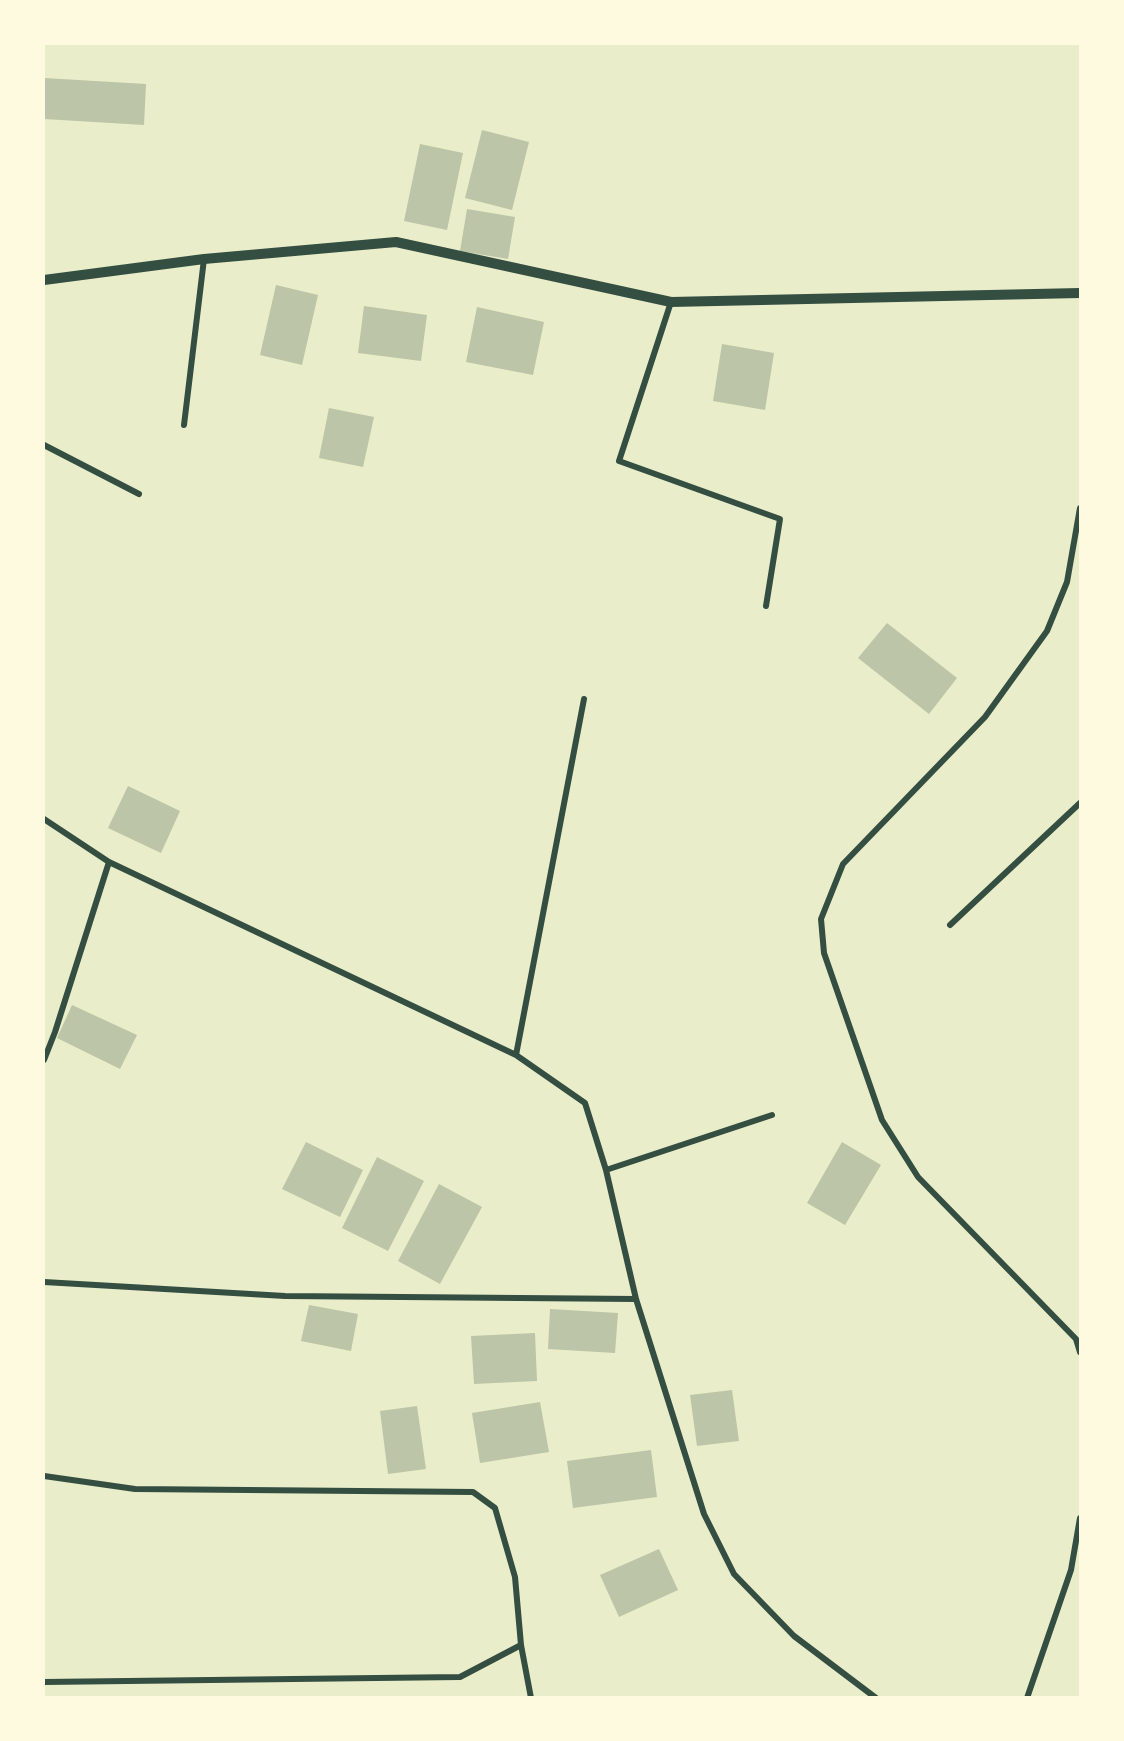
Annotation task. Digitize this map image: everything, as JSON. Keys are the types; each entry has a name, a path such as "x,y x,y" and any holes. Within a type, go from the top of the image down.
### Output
{"street":[{"path":"44,280 204,258 396,242 671,302 1080,293"},
{"path":"184,424 204,258"},
{"path":"671,302 619,461 780,519 766,606"},
{"path":"44,445 139,494"},
{"path":"1080,508 1067,582 1047,631 985,717 843,864 821,919 824,953 882,1120 918,1176 1076,1339 1080,1352"},
{"path":"516,1055 584,699"},
{"path":"950,925 1080,803"},
{"path":"44,819 110,862 516,1055 585,1103 606,1170 636,1299 704,1514 734,1574 794,1636 876,1698"},
{"path":"44,1060 110,862"},
{"path":"606,1170 772,1115"},
{"path":"44,1282 285,1296 636,1299"},
{"path":"44,1476 135,1488 473,1492 495,1508 515,1577 521,1645 531,1698"},
{"path":"1027,1698 1071,1570 1080,1518"},
{"path":"44,1682 460,1677 521,1645"}],"building":[{"path":"44,78 146,84 144,125 44,119"},
{"path":"482,130 529,142 512,210 465,198"},
{"path":"420,144 463,153 447,230 404,221"},
{"path":"467,209 515,217 508,259 460,251"},
{"path":"276,285 318,295 302,365 260,355"},
{"path":"364,306 427,315 421,361 358,353"},
{"path":"477,307 544,322 533,375 466,362"},
{"path":"722,344 774,353 765,410 713,401"},
{"path":"329,408 374,417 363,467 319,458"},
{"path":"887,623 957,678 929,714 858,658"},
{"path":"128,786 180,811 161,853 108,828"},
{"path":"72,1005 137,1035 120,1069 57,1038"},
{"path":"306,1142 363,1170 340,1217 282,1189"},
{"path":"842,1142 881,1165 845,1225 807,1203"},
{"path":"377,1157 424,1181 388,1251 342,1228"},
{"path":"439,1184 482,1207 440,1284 398,1261"},
{"path":"309,1305 358,1314 351,1351 301,1341"},
{"path":"550,1309 618,1313 615,1353 548,1349"},
{"path":"535,1333 537,1381 474,1384 471,1336"},
{"path":"732,1390 739,1441 697,1446 690,1395"},
{"path":"540,1402 549,1452 480,1463 472,1413"},
{"path":"417,1406 426,1469 388,1474 380,1411"},
{"path":"651,1450 657,1497 573,1508 567,1461"},
{"path":"659,1549 678,1590 619,1617 600,1575"}]}
